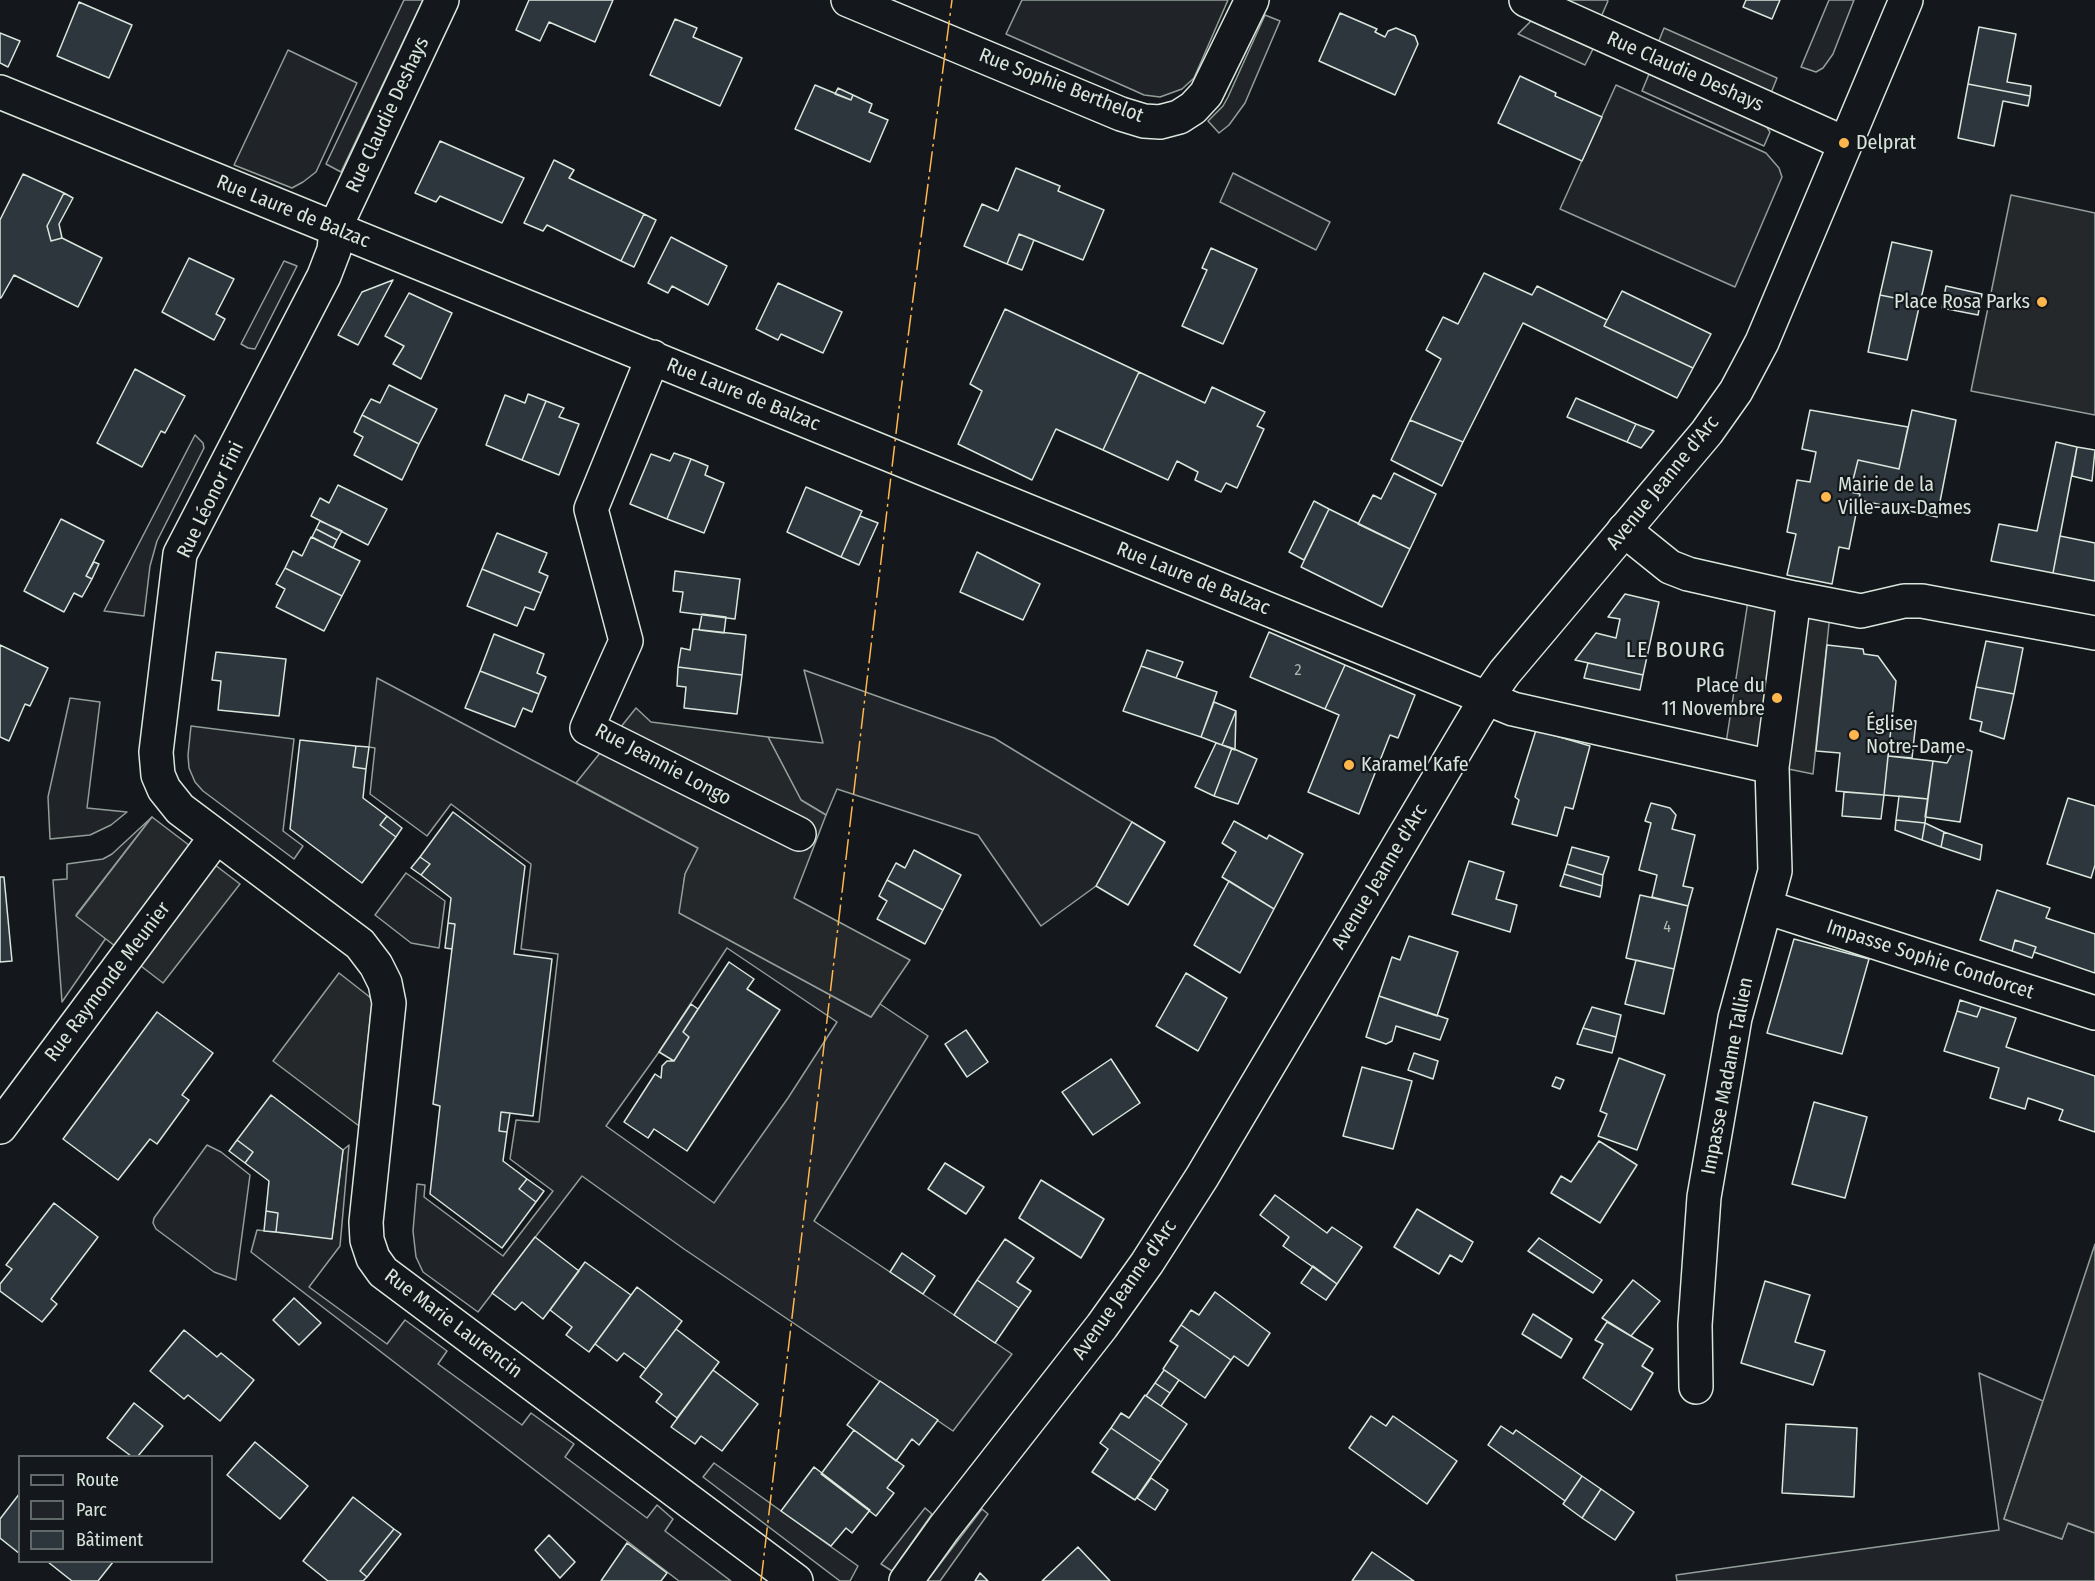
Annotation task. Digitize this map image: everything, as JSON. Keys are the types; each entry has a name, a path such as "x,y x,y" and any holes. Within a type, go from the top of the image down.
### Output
{"street":[{"name":"Rue Claudie Deshays","path":"336,230 442,0"},
{"name":"Rue Sophie Berthelot","path":"848,0 1120,114 1144,121 1160,122 1179,117 1193,108 1206,94 1252,0"},
{"name":"Rue Claudie Deshays","path":"1526,0 1844,143"},
{"name":"Avenue Jeanne d'Arc","path":"906,1581 944,1528 1102,1326 1147,1263 1219,1149 1486,699 1505,672 1707,432 1736,391 1762,342 1906,0"},
{"name":"Rue Laure de Balzac","path":"0,93 653,357 1486,699 1513,709 1772,767"},
{"name":"Rue Léonor Fini","path":"216,837 180,808 164,789 158,775 156,752 180,554 324,276 334,250 336,230"},
{"name":"Rue Jeannie Longo","path":"653,357 591,509 626,641 587,728 799,834"},
{"path":"1624,531 1670,567 1688,574 1794,598 1861,611 1904,601 1922,601 2095,633"},
{"name":"Impasse Madame Tallien","path":"1696,1387 1695,1325 1704,1197 1736,1018 1774,871 1772,767 1794,598"},
{"name":"Rue Raymonde Meunier","path":"0,1127 216,837"},
{"name":"Rue Marie Laurencin","path":"216,837 360,944 386,983 389,1003 366,1222 367,1240 373,1258 383,1272 796,1581"},
{"name":"Impasse Sophie Condorcet","path":"1766,907 2095,1013"}],"green space":[{"path":"404,0 423,0 341,172 326,164"},
{"path":"1022,0 1228,0 1194,78 1182,89 1160,97 1144,95 1006,34"},
{"path":"1564,0 1607,0 1608,1 1601,17"},
{"path":"1829,0 1854,0 1833,54 1823,68 1816,72 1801,67"},
{"path":"1265,15 1280,21 1245,103 1229,125 1219,133 1208,121 1223,106 1228,97"},
{"path":"1531,21 1593,49 1585,65 1518,34"},
{"path":"288,50 357,83 316,172 292,188 234,165"},
{"path":"1649,74 1766,126 1770,132 1764,146 1642,91"},
{"path":"1616,85 1766,153 1779,168 1782,177 1735,287 1560,209"},
{"path":"1233,173 1330,222 1316,250 1220,202"},
{"path":"284,261 297,266 255,349 248,348 241,344"},
{"path":"195,435 203,443 204,448 157,541 150,566 144,616 104,611"},
{"path":"804,670 994,738 1132,822 1096,886 1041,926 978,835 837,789 826,815 801,800 768,737 823,743"},
{"path":"377,678 698,848 685,874 680,913 871,1017 880,1004 928,1036 814,1221 1012,1354 953,1431 684,1249 582,1176 478,1312 423,1272 416,1257 413,1231 417,1184 425,1185 424,1197 503,1256 553,1191 510,1159 516,1120 539,1122 558,954 521,949 531,864 451,804 427,836 370,794 375,748 369,747","holes":["727,948 837,1022 788,1098 714,1203 606,1126 659,1052"]},
{"path":"70,698 100,702 87,808 127,812 111,825 90,835 50,839 48,797"},
{"path":"191,726 294,739 283,831 303,846 294,859 203,791 195,782 189,768 188,755"},
{"path":"152,817 76,915 106,938 62,1002 53,880 67,879 67,864 103,859 112,854"},
{"path":"406,873 445,901 439,948 411,943 375,915"},
{"path":"207,1145 221,1152 250,1175 236,1280 214,1272 156,1229 153,1223 154,1218"},
{"path":"349,1145 340,1246 309,1287 387,1344 405,1320 447,1351 438,1364 522,1425 531,1413 574,1444 565,1457 647,1518 657,1505 673,1519 665,1531 731,1581 679,1581 251,1252 257,1230 332,1238 343,1150"},
{"path":"1979,1373 2043,1401 2004,1519 2062,1539 2067,1523 2095,1533 2095,1581 1677,1581 1676,1575 1999,1530"},
{"path":"714,1463 858,1566 850,1581 840,1581 703,1477"},
{"path":"925,1508 932,1514 892,1571 881,1564"},
{"path":"982,1509 988,1514 940,1581 927,1581"}],"shaded area":[{"path":"1664,28 1777,78 1771,93 1658,43"},
{"name":"Place Rosa Parks","path":"2011,195 2095,213 2095,415 1971,391"},
{"name":"Place du 11 Novembre","path":"1750,588 1831,605 1813,774 1724,756"},
{"path":"636,708 651,722 768,737 801,800 826,815 794,898 910,960 871,1017 679,913 685,874 698,848 576,783"},
{"path":"152,817 240,884 163,983 76,916"},
{"path":"339,973 371,998 372,1002 359,1126 273,1061"},
{"path":"2095,1244 2095,1533 2068,1523 2062,1539 2004,1519"}],"building":[{"path":"529,0 613,0 595,42 549,22 540,41 516,30"},
{"path":"1746,0 1780,0 1772,19 1743,7"},
{"path":"79,2 132,25 109,78 57,56"},
{"path":"1340,13 1377,29 1375,32 1385,37 1388,31 1396,28 1415,36 1418,44 1395,95 1319,61"},
{"path":"675,19 697,28 693,37 742,58 720,106 650,75"},
{"path":"1979,27 2016,34 2007,82 2031,86 2030,96 1968,84"},
{"path":"0,33 20,41 8,67 0,63"},
{"path":"1520,76 1556,93 1555,96 1602,117 1582,161 1498,123"},
{"path":"1968,84 2030,96 2028,106 2003,101 1994,146 1958,138"},
{"path":"815,85 851,100 853,95 872,104 869,112 888,120 870,162 795,129"},
{"path":"838,88 853,95 851,100 835,94"},
{"path":"440,141 524,178 502,223 440,196 436,202 415,193"},
{"path":"554,160 574,170 569,178 644,214 621,261 547,225 543,231 524,223"},
{"path":"1016,168 1060,186 1058,191 1104,210 1083,260 1019,234 1007,264 964,246 982,204 998,211"},
{"path":"23,174 64,193 47,226 51,241 62,238 102,258 78,307 14,275 0,298 0,220"},
{"path":"64,193 73,198 59,224 62,238 51,241 47,226"},
{"path":"644,214 656,220 634,267 621,261"},
{"path":"1019,234 1034,240 1022,270 1007,264"},
{"path":"671,237 727,266 708,305 672,286 668,293 648,283"},
{"path":"1892,242 1932,251 1920,303 1880,295"},
{"path":"1211,248 1257,269 1223,344 1182,326 1207,270 1202,268"},
{"path":"189,258 234,279 216,314 225,319 214,340 162,312"},
{"path":"1484,273 1532,295 1537,286 1607,320 1604,326 1693,368 1677,398 1523,323 1463,442 1410,420 1441,359 1426,350 1443,317 1458,324"},
{"path":"393,280 358,345 338,335 362,292"},
{"path":"778,283 842,312 823,353 781,334 778,340 756,329"},
{"path":"1946,286 1982,294 1978,315 1942,308"},
{"path":"1622,291 1711,334 1693,368 1604,326"},
{"path":"409,293 452,313 421,379 393,364 404,346 385,336"},
{"path":"1880,295 1920,303 1907,360 1868,352"},
{"path":"1005,309 1139,372 1103,450 1056,429 1032,480 958,444 982,391 970,384"},
{"path":"135,369 185,396 165,433 161,431 142,467 97,443"},
{"path":"1139,372 1205,403 1212,387 1265,412 1257,426 1264,429 1237,488 1226,483 1221,492 1195,480 1198,472 1177,461 1168,480 1103,450"},
{"path":"389,385 437,409 419,444 362,415 371,399 380,403"},
{"path":"528,394 546,401 522,460 486,445 505,395 525,403"},
{"path":"1576,398 1636,424 1627,442 1567,417"},
{"path":"546,401 564,408 559,417 579,424 559,475 522,460"},
{"name":"Mairie de la Ville-aux-Dames","path":"1810,410 1908,427 1899,469 1858,460 1850,492 1860,494 1849,549 1839,547 1832,584 1787,575 1796,534 1787,532 1797,480 1810,482 1816,452 1802,449"},
{"path":"1912,410 1956,420 1937,517 1859,500 1860,494 1850,492 1858,460 1899,469"},
{"path":"362,415 419,444 402,480 354,455 363,437 354,432"},
{"path":"1410,420 1463,442 1442,486 1391,460"},
{"path":"1636,424 1654,431 1641,448 1627,442"},
{"path":"2056,442 2077,447 2053,573 1991,561 1999,524 2037,531"},
{"path":"2077,447 2095,450 2092,481 2072,476"},
{"path":"674,453 691,459 667,519 630,504 651,454 670,461"},
{"path":"691,459 708,466 705,475 724,483 704,533 667,519"},
{"path":"1394,473 1436,494 1410,549 1358,524 1373,495 1381,499"},
{"path":"338,485 387,509 368,545 311,516 320,498 329,503"},
{"path":"806,487 862,511 841,557 787,532"},
{"path":"1314,501 1329,509 1304,560 1289,552"},
{"path":"1329,509 1410,549 1382,607 1301,567"},
{"path":"860,516 878,523 859,565 841,557"},
{"path":"61,519 104,541 86,576 92,579 82,597 74,593 64,612 24,591"},
{"path":"320,521 342,531 337,540 316,529"},
{"path":"316,529 337,540 333,548 312,537"},
{"path":"497,533 547,553 539,572 548,576 541,593 482,569"},
{"path":"2060,536 2095,543 2095,581 2053,573"},
{"path":"311,537 360,561 342,596 285,568 293,551 302,556"},
{"path":"977,552 1040,584 1023,620 960,592"},
{"path":"94,562 99,564 92,579 86,576"},
{"path":"285,568 342,596 324,631 276,607 285,589 276,584"},
{"path":"482,569 541,593 534,610 525,607 517,626 467,606"},
{"path":"675,571 740,579 735,619 680,612 683,592 673,591"},
{"path":"1625,594 1659,602 1643,675 1575,660 1596,633 1616,638 1620,619 1608,617"},
{"path":"702,614 726,617 724,633 699,630"},
{"path":"693,629 746,635 742,675 678,667 681,648 690,650"},
{"path":"1269,632 1345,665 1325,709 1250,677"},
{"path":"494,634 544,654 537,673 546,677 539,694 480,671"},
{"path":"1986,641 2023,648 2014,694 1976,687"},
{"path":"0,645 48,668 30,706 25,704 9,741 0,737"},
{"name":"Église Notre-Dame","path":"1827,645 1863,649 1864,654 1878,656 1896,681 1884,795 1836,791 1840,753 1816,751"},
{"path":"1147,650 1183,662 1176,678 1141,666"},
{"path":"216,652 286,659 279,716 218,710 221,681 212,680"},
{"path":"1588,663 1643,675 1640,690 1584,678"},
{"name":"Karamel Kafe","path":"1345,665 1415,695 1398,738 1390,735 1359,814 1308,792 1339,715 1325,709"},
{"path":"1141,666 1217,692 1201,737 1123,711"},
{"path":"678,667 742,675 737,714 684,708 686,687 677,686"},
{"path":"480,671 539,694 532,712 523,708 515,727 465,708"},
{"path":"1976,687 2014,694 2004,739 1980,731 1982,722 1970,719"},
{"path":"1214,702 1236,711 1222,745 1201,737"},
{"path":"1236,711 1235,750 1222,745"},
{"path":"1892,719 1916,721 1912,758 1888,756"},
{"path":"1536,730 1590,746 1573,809 1565,807 1557,836 1512,824 1519,800 1515,797"},
{"path":"300,740 356,746 353,767 366,769 363,798 387,816 380,825 396,837 362,883 290,829"},
{"path":"1216,743 1232,748 1214,796 1195,787"},
{"path":"356,746 369,747 366,769 353,767"},
{"path":"1956,746 1972,751 1960,822 1925,817 1933,761 1947,763"},
{"path":"1232,748 1257,759 1238,804 1214,796"},
{"path":"1888,756 1933,761 1928,799 1884,795"},
{"path":"1844,792 1884,795 1881,819 1842,816"},
{"path":"1899,796 1928,799 1925,823 1896,820"},
{"path":"2068,798 2095,806 2095,865 2091,878 2047,864"},
{"path":"1651,803 1670,808 1676,815 1672,829 1695,835 1683,886 1693,888 1688,906 1652,897 1657,875 1639,870 1651,823 1645,821"},
{"path":"453,812 525,866 514,954 552,959 533,1116 501,1112 499,1131 507,1132 503,1161 527,1179 519,1189 536,1202 502,1248 430,1194 440,1106 433,1104 455,924 448,923 451,898 421,875 430,864 420,857"},
{"path":"387,816 402,828 396,837 380,825"},
{"path":"1896,820 1925,823 1922,840 1895,830"},
{"path":"1234,821 1267,839 1269,835 1303,854 1274,909 1222,877 1236,852 1222,843"},
{"path":"1132,822 1165,842 1128,905 1096,886"},
{"path":"1925,823 1944,832 1941,847 1922,840"},
{"path":"1944,832 1982,845 1980,860 1941,847"},
{"path":"1572,847 1609,857 1603,875 1567,864"},
{"path":"914,850 961,875 943,910 887,880 896,863 905,868"},
{"path":"420,857 430,864 421,875 411,868"},
{"path":"1469,861 1504,872 1496,899 1517,905 1510,932 1452,914"},
{"path":"1567,864 1603,875 1602,886 1564,874"},
{"path":"1564,874 1602,886 1600,897 1560,886"},
{"path":"0,877 4,877 12,961 0,962"},
{"path":"887,880 943,910 925,944 877,919 887,901 879,896"},
{"path":"1229,881 1274,909 1240,973 1194,945"},
{"path":"1997,890 2050,908 2046,918 2095,934 2095,973 2034,952 2036,947 2015,940 2012,951 1980,940"},
{"path":"1640,895 1688,906 1674,969 1626,958"},
{"path":"448,923 455,924 452,949 445,948"},
{"path":"1409,936 1458,952 1437,1016 1379,996 1392,957 1400,960"},
{"path":"1794,939 1869,959 1842,1054 1767,1033"},
{"path":"2015,940 2036,947 2032,958 2012,951"},
{"path":"1636,960 1674,969 1664,1014 1625,1004"},
{"path":"729,962 754,979 747,989 780,1010 687,1151 654,1129 648,1138 624,1122 655,1074 661,1078 662,1066 667,1061 674,1061 689,1037 683,1032"},
{"path":"1186,973 1227,998 1198,1051 1156,1026"},
{"path":"1379,996 1448,1019 1440,1040 1396,1026 1392,1041 1386,1044 1366,1037"},
{"path":"1960,1000 1981,1007 1977,1017 1957,1011"},
{"path":"691,1004 698,1009 683,1032 689,1037 674,1061 659,1052"},
{"path":"1592,1007 1621,1015 1616,1037 1583,1028"},
{"path":"1981,1007 2016,1018 2006,1047 2095,1076 2095,1132 2059,1120 2063,1110 2028,1098 2025,1109 1990,1098 1999,1068 1944,1051 1957,1011 1977,1017"},
{"path":"157,1012 213,1053 182,1095 189,1100 157,1144 150,1139 118,1180 63,1139"},
{"path":"1583,1028 1616,1037 1612,1053 1577,1044"},
{"path":"966,1030 988,1062 967,1077 945,1044"},
{"path":"1414,1053 1438,1061 1433,1079 1408,1070"},
{"path":"1619,1058 1665,1075 1637,1150 1598,1136 1607,1114 1600,1111"},
{"path":"1111,1059 1140,1103 1093,1135 1062,1092"},
{"path":"1362,1067 1412,1081 1393,1149 1343,1136"},
{"path":"1556,1077 1564,1080 1560,1089 1552,1086"},
{"path":"271,1095 343,1150 332,1239 276,1232 278,1213 266,1211 269,1181 245,1163 253,1152 237,1140"},
{"path":"1814,1102 1867,1117 1845,1198 1792,1184"},
{"path":"501,1112 510,1113 507,1132 499,1131"},
{"path":"237,1140 253,1152 245,1163 229,1151"},
{"path":"1599,1141 1637,1165 1600,1223 1551,1193 1561,1176 1571,1182"},
{"path":"945,1163 984,1187 966,1214 928,1189"},
{"path":"527,1179 544,1191 536,1202 519,1189"},
{"path":"1041,1180 1104,1219 1081,1258 1019,1218"},
{"path":"1275,1195 1327,1233 1332,1227 1362,1247 1337,1284 1283,1246 1289,1237 1260,1215"},
{"path":"54,1203 98,1237 51,1299 57,1304 42,1322 0,1291 0,1284 12,1269 6,1265"},
{"path":"1417,1209 1473,1242 1462,1262 1450,1255 1439,1274 1394,1247"},
{"path":"266,1211 278,1213 276,1232 264,1231"},
{"path":"535,1237 579,1271 543,1319 522,1302 515,1310 492,1293"},
{"path":"1539,1238 1602,1280 1593,1293 1528,1251"},
{"path":"1005,1239 1034,1258 1017,1282 1031,1291 1019,1308 977,1280"},
{"path":"902,1253 935,1276 923,1294 890,1272"},
{"path":"585,1262 631,1295 589,1352 566,1335 572,1327 550,1310"},
{"path":"1313,1266 1337,1284 1326,1300 1301,1283"},
{"path":"977,1280 1019,1308 995,1343 954,1315"},
{"path":"1633,1280 1660,1301 1631,1336 1602,1318"},
{"path":"1765,1281 1810,1295 1795,1342 1825,1351 1813,1385 1741,1363"},
{"path":"637,1287 682,1321 646,1369 624,1353 617,1361 595,1344"},
{"path":"1215,1292 1270,1333 1248,1366 1234,1356 1231,1360 1181,1325 1191,1310 1199,1315"},
{"path":"294,1298 321,1323 299,1345 273,1320"},
{"path":"1533,1314 1572,1339 1561,1358 1522,1334"},
{"path":"1607,1322 1653,1349 1642,1366 1653,1373 1631,1410 1583,1378 1603,1344 1595,1340"},
{"path":"1181,1325 1231,1360 1205,1398 1163,1369 1178,1346 1170,1341"},
{"path":"676,1329 719,1362 677,1418 656,1402 662,1394 640,1377"},
{"path":"184,1330 217,1357 221,1353 254,1380 220,1421 188,1395 184,1399 150,1371"},
{"path":"713,1370 758,1404 722,1451 701,1436 695,1444 671,1427"},
{"path":"1164,1370 1179,1380 1170,1393 1155,1383"},
{"path":"880,1381 938,1420 919,1445 912,1439 896,1461 847,1425"},
{"path":"1155,1383 1170,1393 1161,1406 1146,1396"},
{"path":"1145,1395 1187,1424 1161,1462 1111,1428 1121,1413 1129,1418"},
{"path":"134,1403 163,1426 139,1455 130,1455 107,1438"},
{"path":"1371,1416 1386,1426 1393,1416 1457,1461 1427,1504 1349,1448"},
{"path":"1786,1424 1857,1428 1854,1497 1782,1493"},
{"path":"1501,1426 1513,1434 1516,1430 1582,1476 1565,1501 1488,1445"},
{"path":"1111,1428 1161,1462 1135,1500 1092,1472 1108,1449 1100,1443"},
{"path":"854,1430 904,1466 887,1488 894,1493 876,1516 821,1474"},
{"path":"255,1442 308,1486 280,1519 227,1475"},
{"path":"814,1467 870,1510 852,1533 846,1528 831,1546 781,1511"},
{"path":"1582,1476 1601,1489 1582,1518 1563,1504"},
{"path":"1151,1478 1168,1490 1155,1510 1137,1498"},
{"path":"1601,1489 1634,1512 1615,1540 1582,1518"},
{"path":"18,1496 18,1552 0,1538 0,1519"},
{"path":"353,1497 394,1529 360,1571 367,1577 363,1581 328,1581 303,1561"},
{"path":"394,1529 401,1534 367,1577 360,1571"},
{"path":"549,1535 575,1562 560,1578 535,1550"},
{"path":"627,1543 667,1573 661,1581 601,1581"},
{"path":"1078,1547 1110,1581 1042,1581"},
{"path":"1372,1552 1414,1581 1352,1581"},
{"path":"49,1563 112,1563 98,1581 72,1581"},
{"path":"980,1573 988,1581 975,1581"}],"power":[{"path":"761,1581 901,391 952,0"}],"place":[{"name":"Delprat","path":"1844,143"},
{"name":"Place Rosa Parks","path":"2042,302"},
{"name":"Mairie de la Ville-aux-Dames","path":"1826,497"},
{"name":"Place du 11 Novembre","path":"1777,698"},
{"name":"Église Notre-Dame","path":"1854,735"},
{"name":"Karamel Kafe","path":"1349,765"}],"district":[{"name":"LE BOURG","path":"1676,651"}]}
